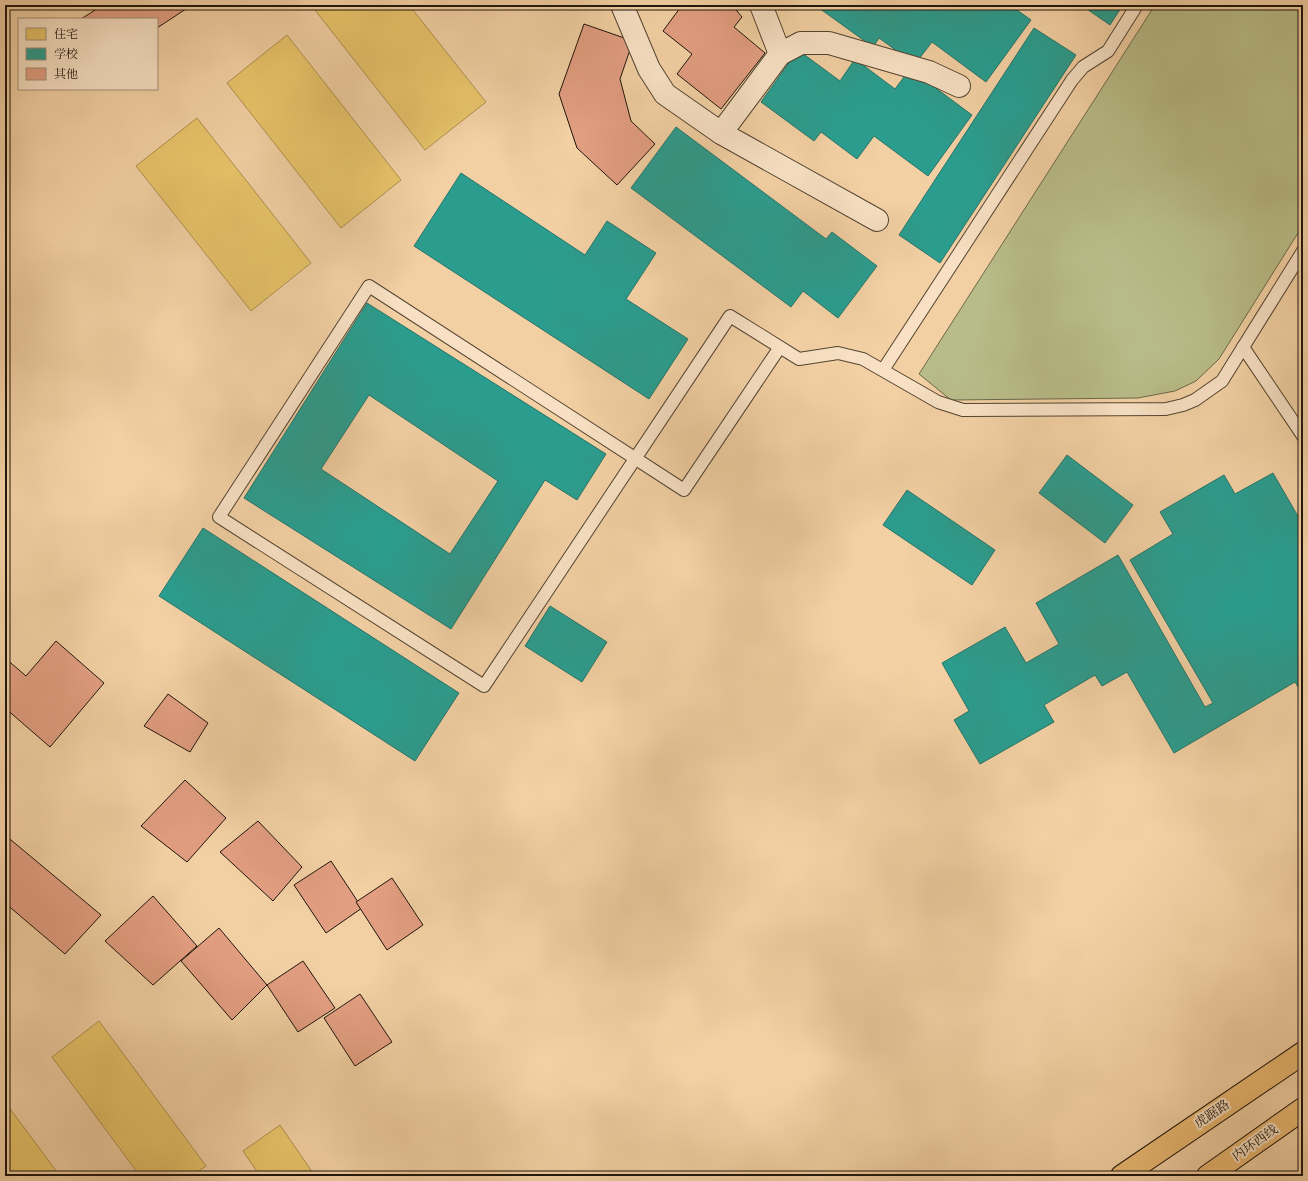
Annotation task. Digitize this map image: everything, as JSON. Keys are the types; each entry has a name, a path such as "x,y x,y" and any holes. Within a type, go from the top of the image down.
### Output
{"main road":[{"name":"虎踞路","path":"1122,1176 1303,1053"},
{"name":"内环西线","path":"1208,1176 1303,1109"}],"street":[{"path":"622,5 649,69 665,94 722,133 877,220"},
{"path":"761,5 780,54"},
{"path":"722,133 780,54 801,43 829,43 929,72 959,86"}],"lane":[{"path":"883,370 1072,80 1083,67 1108,51 1136,5"},
{"path":"780,347 684,490 635,458 369,286 219,517 484,686 635,458 730,316 780,347 799,359 838,353 863,359 938,402 963,410 1166,409 1195,400 1222,381 1303,251"},
{"path":"1243,347 1303,436"}],"green space":[{"path":"1155,5 1303,5 1303,225 1219,359 1196,381 1175,391 1138,398 951,400 919,374"}],"building: 住宅":[{"path":"311,5 409,5 486,102 425,150"},
{"path":"287,35 401,180 341,228 227,83"},
{"path":"197,118 311,263 251,311 136,166"},
{"path":"99,1021 206,1166 192,1176 140,1176 52,1057"},
{"path":"5,1102 60,1176 5,1176"},
{"path":"280,1125 315,1176 260,1176 243,1151"}],"building: 学校":[{"path":"821,5 1010,5 1031,20 986,82 932,42 915,64 879,38 873,47 819,8"},
{"path":"1081,5 1123,5 1110,25"},
{"path":"1034,28 1076,55 940,263 899,235"},
{"path":"798,50 840,81 855,59 895,89 910,69 972,115 928,176 874,136 857,159 821,132 814,141 761,102"},
{"path":"676,127 826,239 832,232 877,266 838,318 803,291 791,307 631,188"},
{"path":"461,173 585,255 607,221 656,253 626,299 688,339 649,399 414,246"},
{"path":"367,303 606,454 577,500 545,480 451,629 244,498","holes":["369,395 498,481 450,554 321,469"]},
{"path":"1067,455 1133,505 1105,543 1039,493"},
{"path":"1273,473 1303,525 1303,695 1295,682 1174,753 1127,672 1102,686 1095,675 1044,705 1054,722 980,764 954,720 969,711 942,663 1005,627 1026,663 1059,644 1036,603 1118,555 1205,707 1213,703 1130,560 1173,534 1160,512 1224,475 1235,494"},
{"path":"907,490 995,550 972,585 883,525"},
{"path":"203,528 459,693 415,761 159,596"},
{"path":"550,606 607,642 582,682 525,646"}],"building: 其他":[{"path":"103,5 192,5 158,27 158,18 83,18"},
{"path":"677,5 732,5 742,17 734,27 765,53 721,109 677,74 692,54 663,31 680,8"},
{"path":"584,24 633,41 620,79 631,121 655,144 617,185 577,148 559,94"},
{"path":"56,641 104,683 50,747 5,708 5,658 26,676"},
{"path":"168,694 208,723 190,752 144,726"},
{"path":"185,780 226,818 187,862 141,826"},
{"path":"258,821 302,867 273,901 220,852"},
{"path":"5,835 101,915 65,954 5,903"},
{"path":"331,861 362,908 326,933 294,885"},
{"path":"392,878 423,925 387,950 356,902"},
{"path":"153,896 197,946 153,985 105,941"},
{"path":"219,928 267,985 232,1020 181,961"},
{"path":"303,961 335,1008 298,1032 267,985"},
{"path":"360,994 392,1042 355,1066 324,1018"}]}
